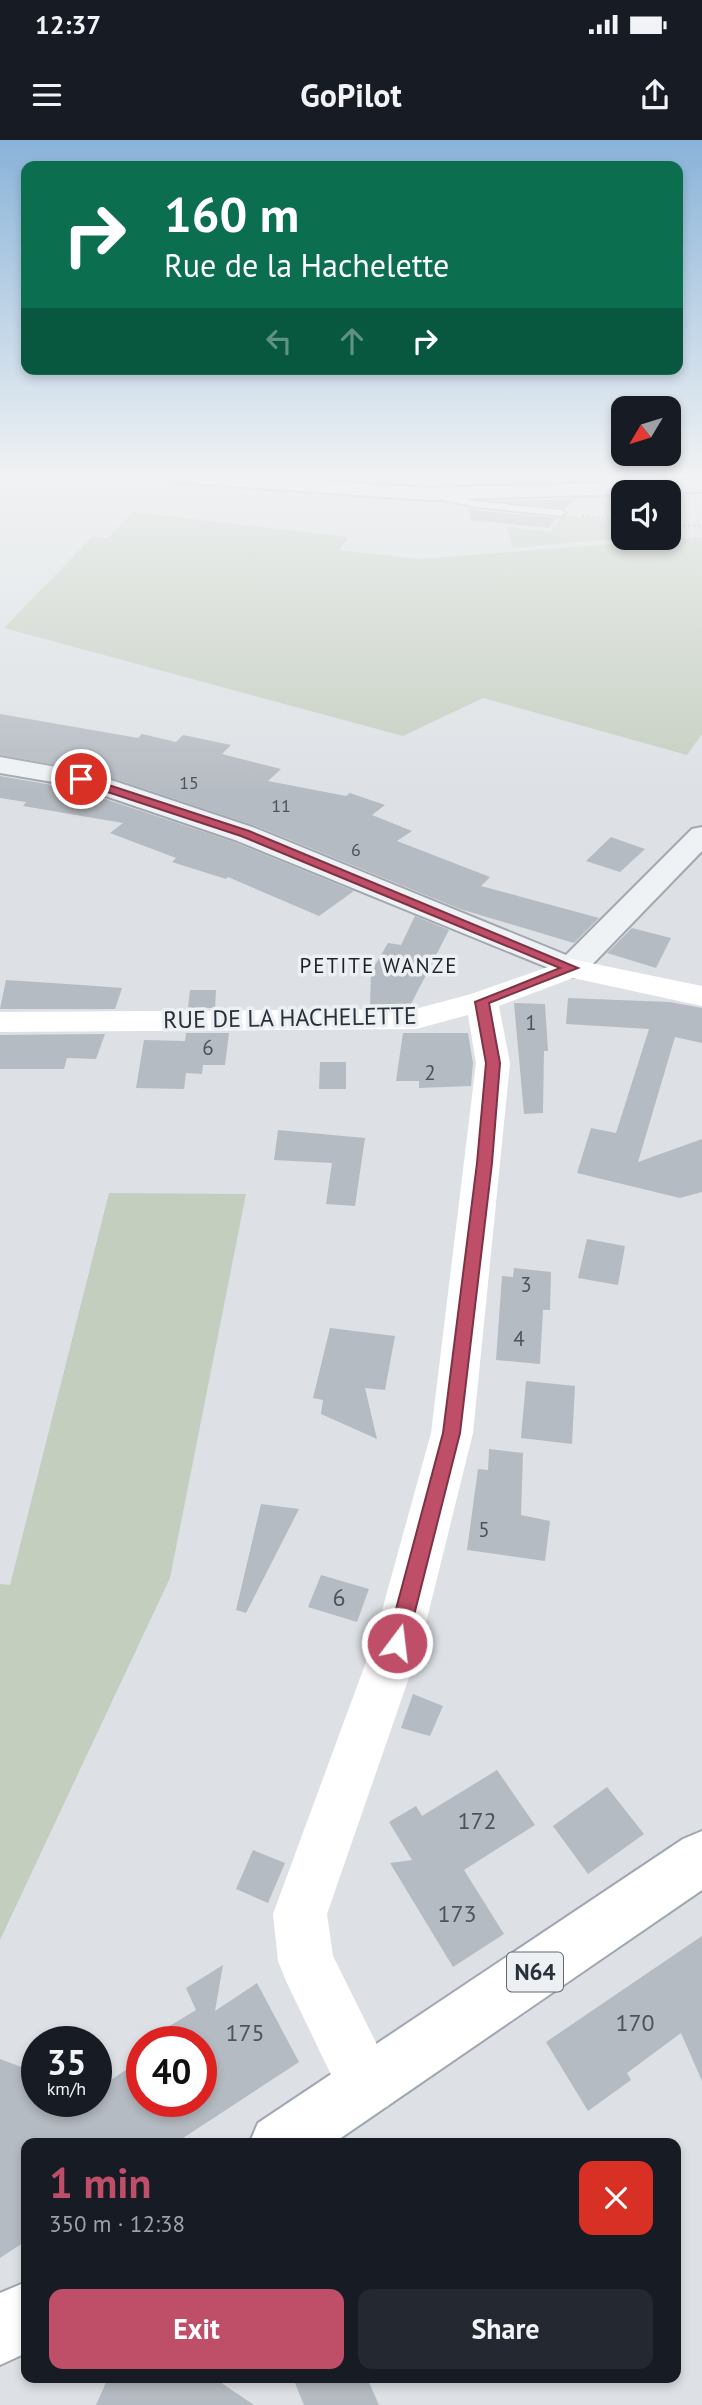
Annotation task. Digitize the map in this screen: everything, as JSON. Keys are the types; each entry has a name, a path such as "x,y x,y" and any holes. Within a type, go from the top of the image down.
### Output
{"street":[{"path":"0,765 81,779 245,834 571,968 702,996"},
{"path":"571,968 702,835"},
{"name":"RUE DE LA HACHELETTE","path":"0,1023 416,1019 482,1002 571,968"},
{"path":"367,2085 306,1961 300,1914 397,1643 452,1433 493,1063 482,1002"},
{"name":"N64","path":"288,2138 702,1858"},
{"path":"0,2332 21,2317"}],"green space":[{"path":"48,583 702,583 702,734 687,755 483,698 403,736 4,628"},
{"path":"109,1193 246,1194 170,1578 0,1940 0,1584 10,1585"}],"building":[{"path":"0,714 138,738 142,734 176,742 183,735 231,745 222,754 281,769 268,781 346,796 350,793 385,805 372,815 412,831 397,841 490,877 481,886 599,918 574,943 460,909 256,826 91,771 0,755"},
{"path":"0,776 75,789 234,842 354,891 319,916 228,877 226,879 172,862 176,858 110,833 123,823 23,806 26,802 0,798"},
{"path":"611,837 645,849 620,872 586,861"},
{"path":"415,916 449,930 410,1006 370,1007 371,972 388,943 401,945"},
{"path":"632,928 671,938 656,968 607,953"},
{"path":"6,980 122,988 115,1009 0,1009"},
{"path":"190,990 216,990 215,1008 188,1008"},
{"path":"568,998 670,1002 702,1008 702,1043 675,1037 638,1162 702,1139 702,1192 680,1198 577,1173 591,1128 616,1133 649,1029 566,1024"},
{"path":"514,1003 545,1004 548,1051 544,1051 543,1113 524,1114"},
{"path":"186,1033 229,1033 225,1065 203,1065 202,1074 186,1073 184,1089 136,1088 144,1040 185,1041"},
{"path":"403,1033 468,1033 473,1063 471,1086 419,1088 419,1081 396,1081"},
{"path":"105,1034 96,1059 67,1058 64,1069 0,1069 0,1035"},
{"path":"320,1062 346,1062 346,1089 319,1089"},
{"path":"278,1130 365,1138 355,1206 326,1204 332,1163 274,1160"},
{"path":"587,1239 625,1246 618,1285 578,1278"},
{"path":"514,1268 551,1272 550,1310 543,1310 540,1364 496,1360 502,1276 513,1277"},
{"path":"330,1328 395,1336 385,1390 365,1388 377,1439 321,1414 323,1400 313,1398"},
{"path":"526,1381 575,1386 572,1444 521,1438"},
{"path":"489,1449 523,1453 521,1515 550,1521 545,1561 467,1550 478,1469 488,1470"},
{"path":"261,1504 299,1509 246,1613 236,1610"},
{"path":"321,1575 369,1589 357,1622 308,1607"},
{"path":"413,1694 443,1706 430,1736 401,1728"},
{"path":"497,1770 535,1825 464,1870 504,1934 453,1967 390,1863 412,1860 389,1822 416,1806 422,1816"},
{"path":"607,1787 644,1834 588,1874 553,1826"},
{"path":"253,1850 285,1863 268,1903 236,1889"},
{"path":"702,1936 702,2081 681,2033 627,2073 631,2080 588,2111 546,2042"},
{"path":"223,1965 215,2011 257,1983 299,2062 217,2116 217,2026 170,2026 196,2010 186,1988"},
{"path":"0,2059 21,2067 21,2117 112,2117 112,2079 126,2070 126,2117 215,2117 183,2138 21,2138 21,2244 0,2258"},
{"path":"106,2383 221,2383 254,2405 96,2405"},
{"path":"295,2383 369,2383 379,2405 304,2405"}],"district":[{"name":"PETITE WANZE","path":"379,966"}],"route":[{"path":"81,779 245,834 571,968 482,1002 493,1063 452,1433 397,1643"}]}
